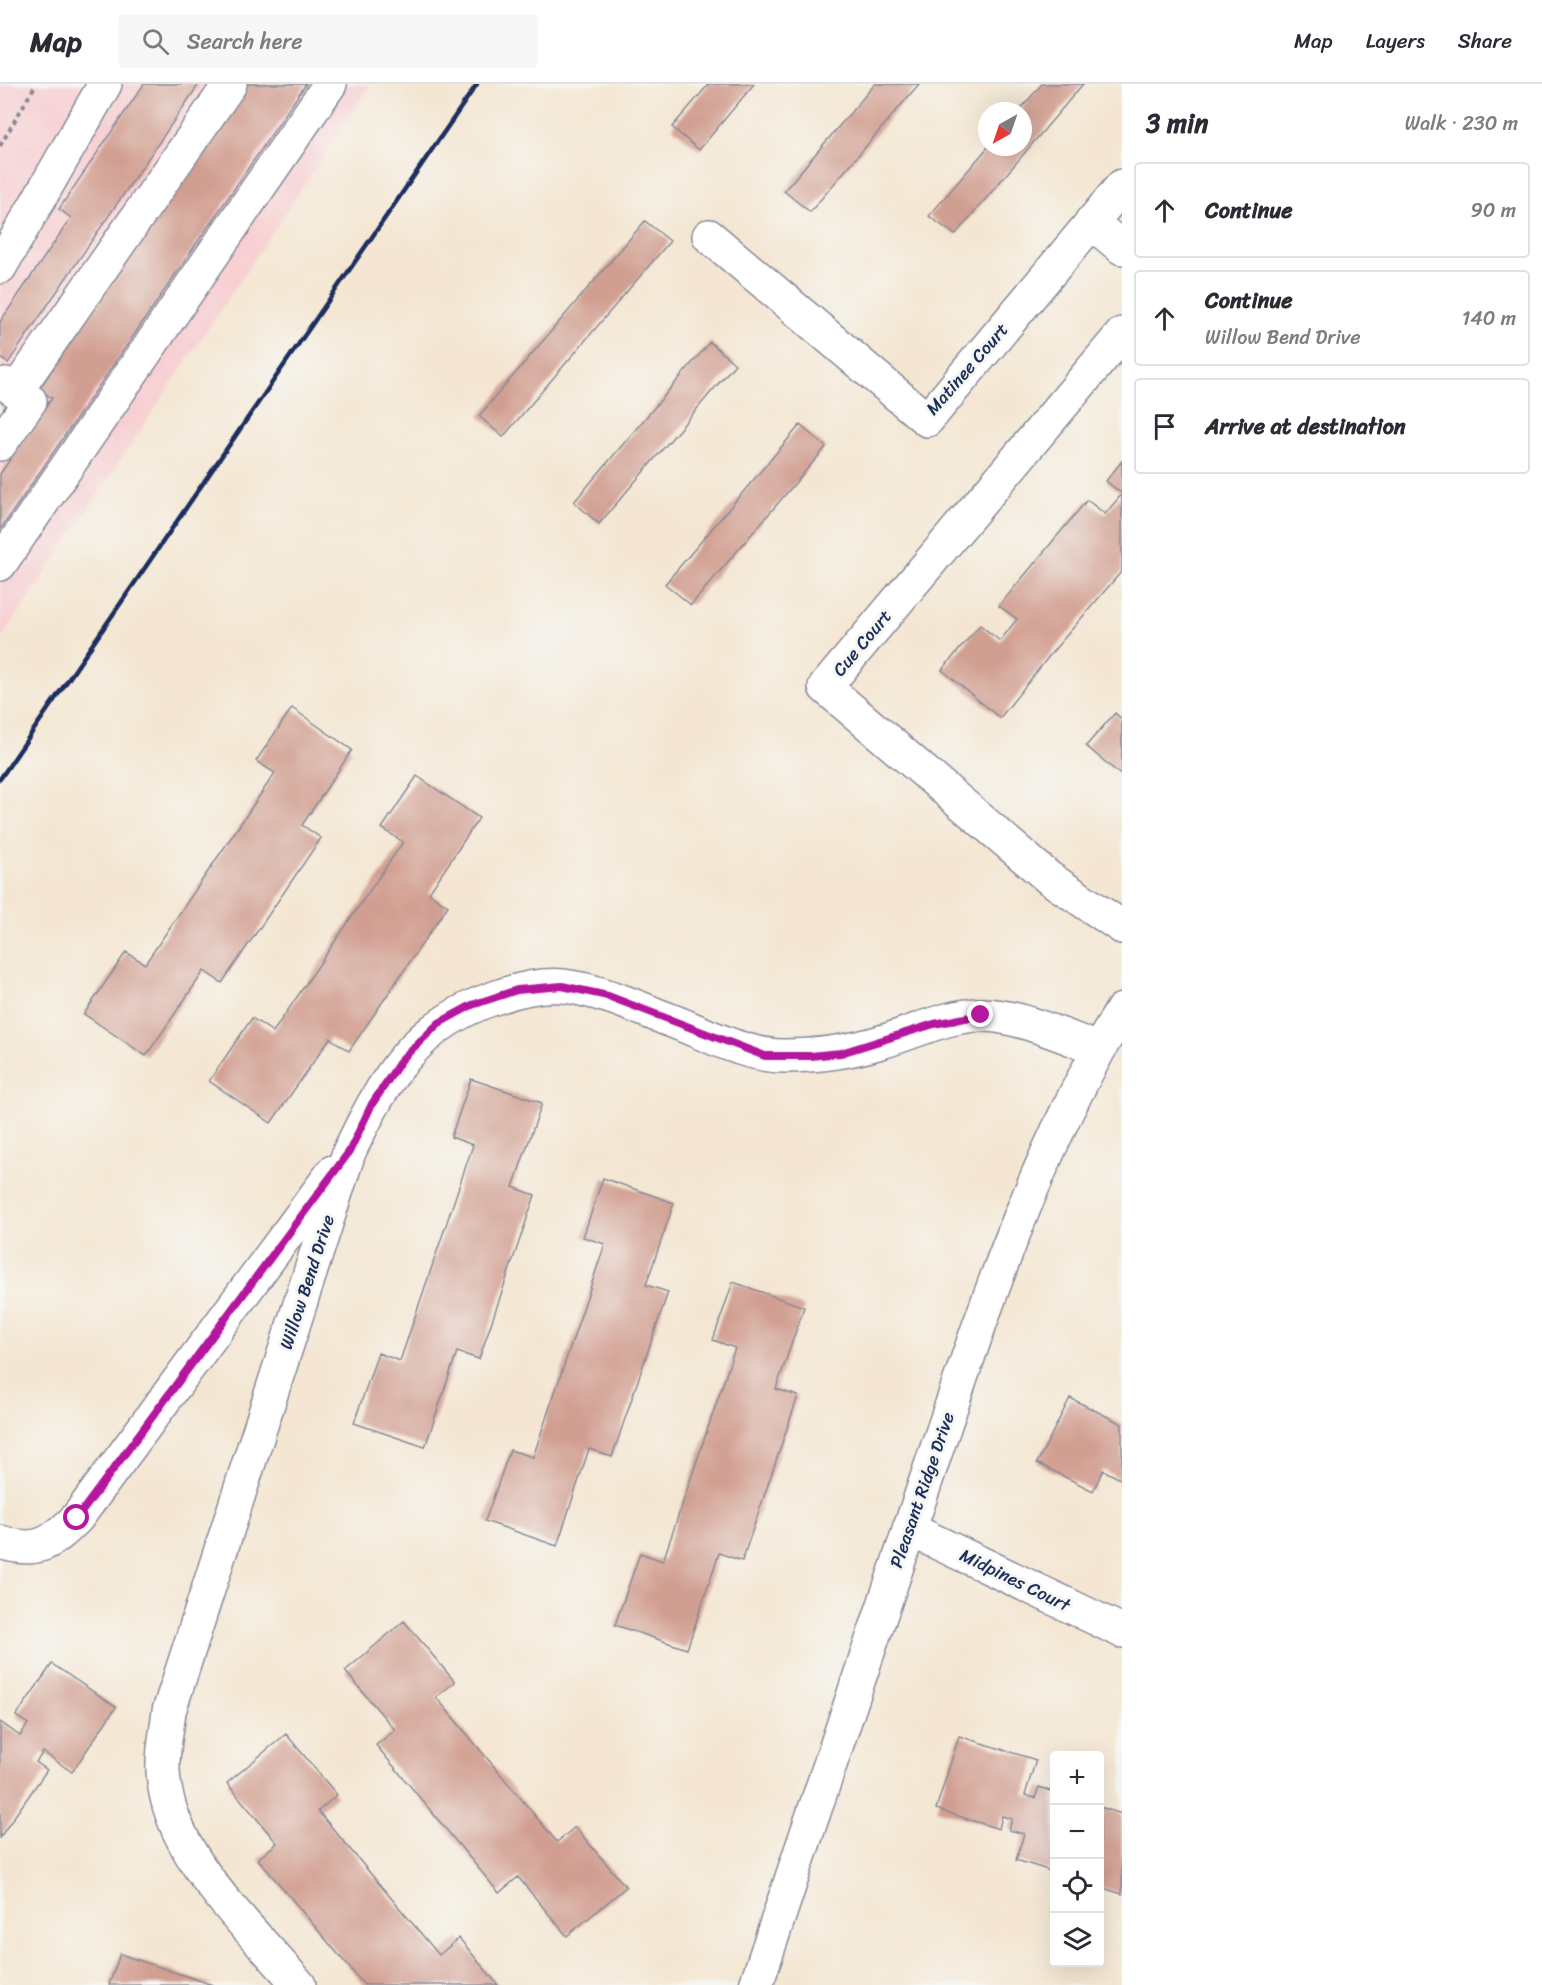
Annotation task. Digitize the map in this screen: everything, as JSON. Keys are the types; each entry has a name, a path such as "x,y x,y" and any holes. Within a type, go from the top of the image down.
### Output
{"street":[{"path":"0,267 105,84"},
{"path":"0,444 30,401 8,386 230,84"},
{"path":"0,564 330,84"},
{"name":"Matinee Court","path":"709,236 927,420 1122,186"},
{"path":"1092,222 1122,248"},
{"name":"Cue Court","path":"1122,334 825,687 1049,878 1122,927"},
{"name":"Willow Bend Drive","path":"299,1985 198,1867 172,1817 163,1770 169,1711 349,1152 372,1104 402,1059 432,1030 472,1005 517,990 562,986 608,996 765,1056 841,1053 934,1024 981,1015 1035,1025 1098,1049"},
{"name":"Pleasant Ridge Drive","path":"756,1985 994,1281 1048,1152 1098,1049 1122,1010"},
{"path":"0,1542 19,1548 39,1547 59,1536 77,1518 349,1152"},
{"name":"Midpines Court","path":"909,1529 1122,1631"}],"path":[{"path":"0,146 36,84"}],"shaded area":[{"path":"0,84 371,84 0,641"}],"building":[{"path":"144,84 199,84 8,363 0,358 0,322 71,218 59,209"},
{"path":"248,84 306,84 0,530 0,474 52,398 39,389"},
{"path":"709,84 754,84 699,150 672,127"},
{"path":"875,84 919,84 810,212 784,191"},
{"path":"1042,84 1083,84 1032,144 1032,102 1027,102"},
{"path":"980,156 1022,156 955,235 929,216"},
{"path":"645,221 670,241 503,437 479,416"},
{"path":"710,342 735,364 599,524 574,502"},
{"path":"800,425 826,447 691,605 665,584"},
{"path":"1122,461 1122,494 1106,481"},
{"path":"1122,494 1122,571 1054,650 1000,718 942,670 980,625 1000,641 1017,619 999,606 1087,500 1105,514"},
{"path":"292,708 352,750 302,825 321,838 222,983 204,971 146,1056 84,1014 126,952 145,964 275,773 256,761"},
{"path":"1115,713 1122,719 1122,776 1086,746"},
{"path":"417,776 479,818 429,893 448,906 349,1051 330,1038 271,1123 209,1081 252,1018 273,1032 403,842 382,828"},
{"path":"471,1079 542,1103 513,1187 535,1195 479,1359 457,1352 425,1447 354,1423 378,1353 400,1361 473,1145 451,1137"},
{"path":"603,1178 674,1203 646,1285 668,1292 612,1457 589,1449 557,1546 485,1521 510,1450 533,1457 605,1244 583,1237"},
{"path":"733,1282 804,1307 776,1389 798,1396 742,1561 719,1553 687,1649 615,1625 640,1553 663,1561 735,1348 713,1340"},
{"path":"1070,1398 1122,1424 1122,1480 1103,1470 1093,1491 1037,1463"},
{"path":"404,1621 455,1682 436,1697 557,1842 575,1827 626,1887 567,1936 518,1877 499,1893 376,1745 395,1730 345,1671"},
{"path":"52,1664 116,1707 72,1772 43,1752 36,1762 47,1770 0,1837 0,1722 20,1736 28,1724 16,1716"},
{"path":"286,1734 337,1795 318,1811 439,1955 459,1938 498,1985 364,1985 258,1859 277,1843 227,1783"},
{"path":"959,1736 1036,1760 1025,1795 1035,1798 1039,1787 1050,1791 1050,1871 1016,1860 1024,1834 1009,1830 1012,1819 1002,1816 999,1829 936,1809"},
{"path":"1104,1808 1122,1814 1122,1894 1104,1888"},
{"path":"120,1954 213,1985 109,1985"}],"railway":[{"path":"0,779 477,84"}],"route":[{"path":"77,1518 349,1152 372,1104 402,1059 439,1023 472,1005 517,990 562,986 608,996 765,1056 810,1056 841,1053 934,1024 981,1015"}]}
